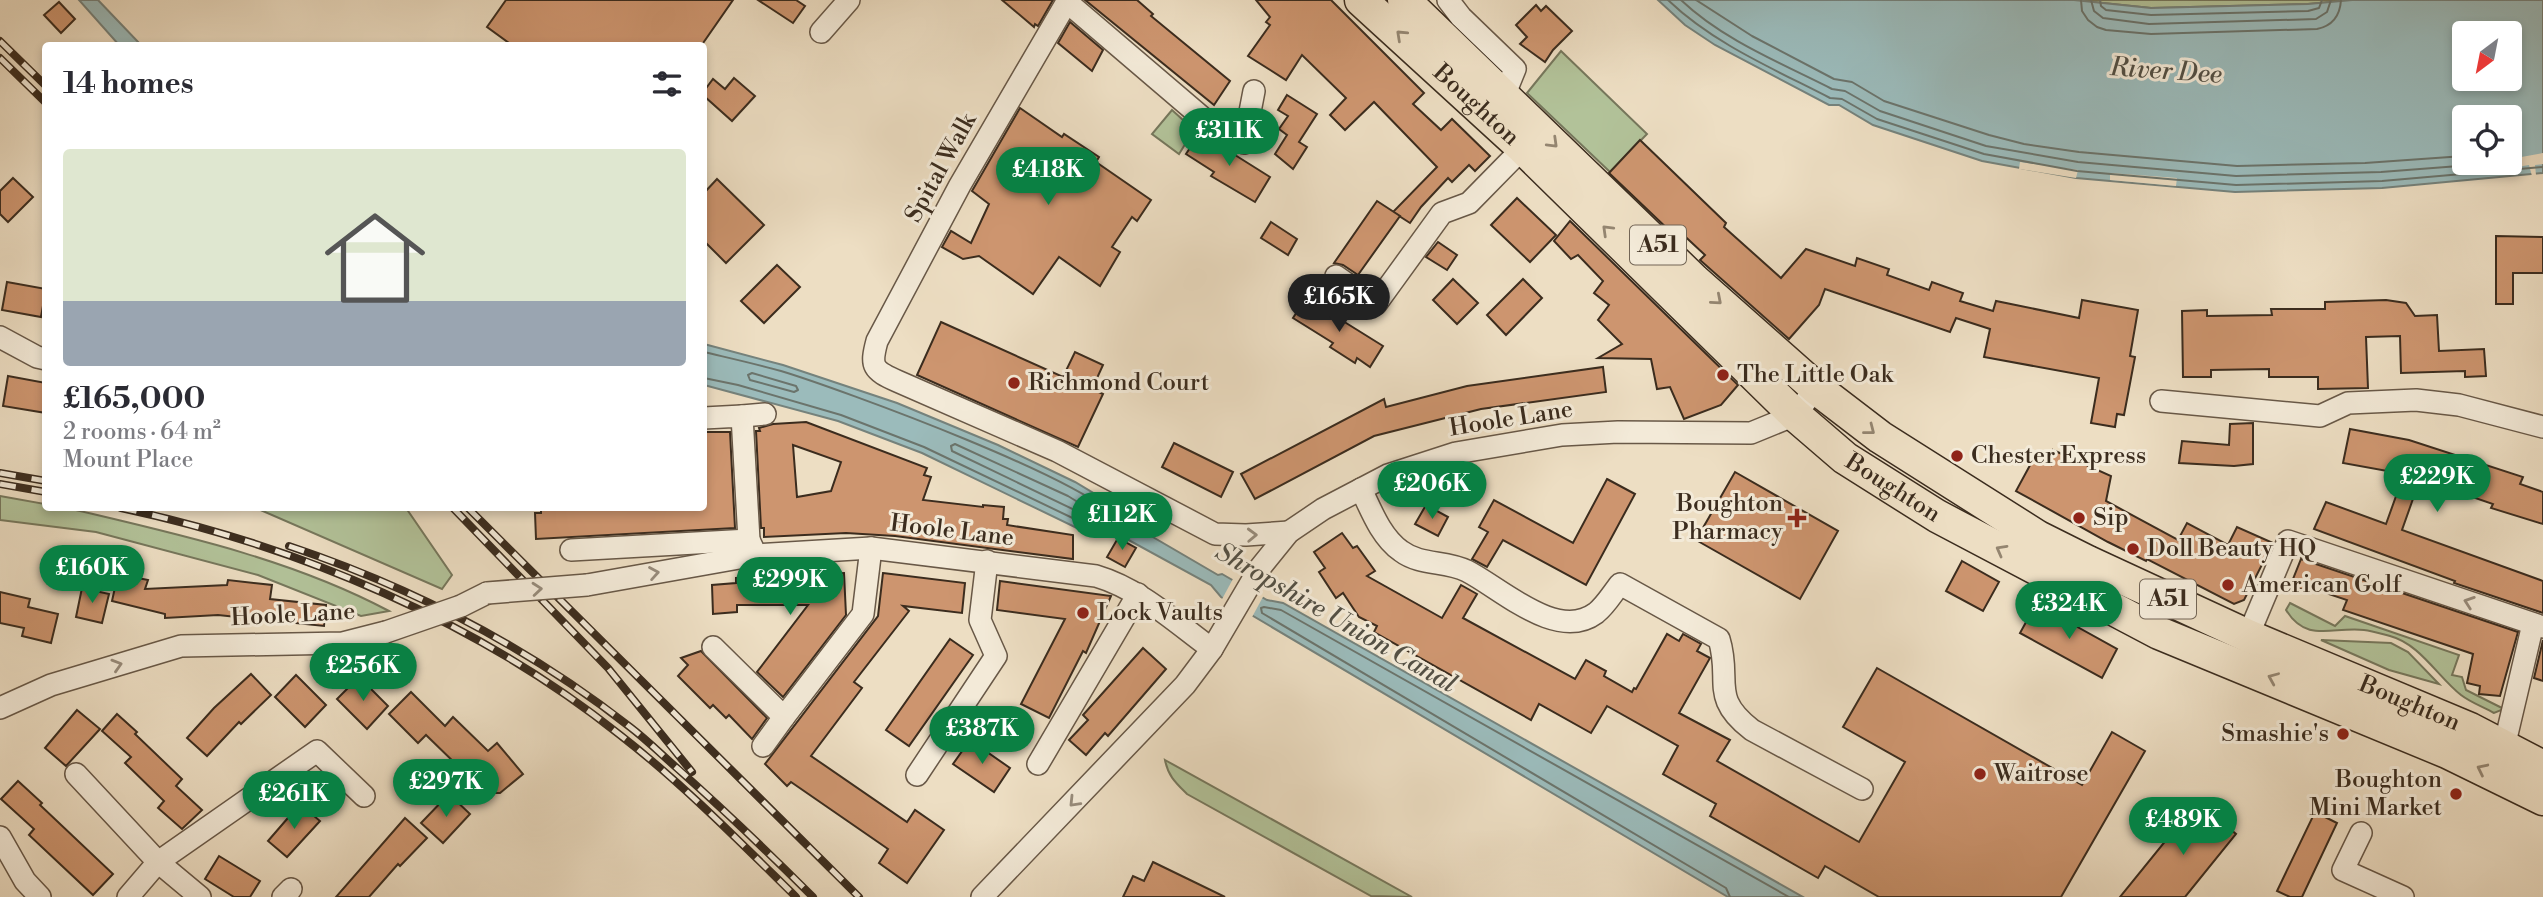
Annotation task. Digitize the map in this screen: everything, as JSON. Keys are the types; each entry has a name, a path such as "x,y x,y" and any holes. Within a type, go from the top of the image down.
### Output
{"highway":[{"name":"Boughton","path":"1361,0 1523,148 1795,415 1845,458 1937,516 2159,633 2447,752 2543,799"},
{"name":"Boughton","path":"1404,0 1694,280 1816,388 1880,437 2038,537 2134,585 2470,729 2543,766"}],"street":[{"path":"821,32 849,0"},
{"path":"1448,0 1461,17 1515,69 1504,96"},
{"path":"1067,1 1204,119 1244,143 1254,91"},
{"name":"Spital Walk","path":"1067,1 960,185 877,341 874,366 877,371 897,381 1069,457 1215,534 1289,532"},
{"path":"1336,276 1376,304 1442,213 1469,203 1523,148"},
{"path":"0,337 42,358"},
{"name":"Hoole Lane","path":"571,550 871,548 1096,576 1118,582 1138,594 1212,649 1256,574 1289,532 1312,515 1419,463 1498,444 1562,435 1618,432 1751,433 1795,415 1816,388"},
{"path":"2161,401 2320,416 2348,403 2416,400 2459,405 2543,427"},
{"path":"707,418 765,414"},
{"path":"743,416 753,547"},
{"path":"1361,489 1379,524 1400,551 1423,562 1450,565 1465,570 1549,619 1569,623 1594,615 1620,584 1719,639 1723,652 1726,703 1738,719 1752,730 1862,789"},
{"path":"2248,636 2288,541 2538,626 2504,747"},
{"name":"Hoole Lane","path":"0,708 51,685 181,646 343,643 386,632 461,606 487,593 587,585 753,547"},
{"path":"763,746 863,614 871,548"},
{"path":"917,775 996,656 980,620 987,561"},
{"path":"1038,764 1138,594"},
{"path":"713,647 784,717"},
{"path":"982,897 1122,753 1185,685 1212,649"},
{"path":"128,897 158,862 317,751 363,796"},
{"path":"76,774 158,862 200,897"},
{"path":"2361,833 2343,870 2403,897"},
{"path":"0,837 25,881 40,897"}],"green space":[{"path":"2074,0 2352,0 2308,4 2151,8"},
{"path":"1561,51 1647,134 1610,172 1527,93"},
{"path":"1172,110 1194,130 1179,154 1152,134"},
{"path":"0,496 42,503 42,511 79,511 232,549 312,576 389,611 361,616 258,575 96,532 0,520"},
{"path":"263,511 408,511 452,575 442,589"},
{"path":"2290,603 2335,626 2345,616 2459,655 2452,675 2462,677 2466,690 2504,709 2494,713 2465,698 2420,653 2401,640 2364,630 2321,631 2303,627 2286,610"},
{"path":"2321,640 2391,643 2408,652 2439,684 2389,670"},
{"path":"1165,760 1412,897 1371,896 1187,794 1170,775"}],"water":[{"path":"79,0 98,0 138,42 116,42"},
{"name":"River Dee","path":"1658,0 2074,0 2151,8 2308,4 2352,0 2543,0 2543,173 2522,175 2522,105 2452,105 2452,175 2522,175 2382,188 2235,192 2076,178 1982,161 1873,125 1839,105 1829,105 1715,45 1685,25"},
{"path":"707,345 783,365 897,403 998,445 1075,482 1120,509 1134,526 1218,575 1222,574 1267,600 1283,603 1803,897 1728,897 1221,597 1211,585 1125,538 1081,530 922,453 838,421 707,386"}],"pier":[{"path":"2543,153 2543,164 2535,165 2536,175 2532,176 2529,165 2522,166 2522,157"},
{"path":"2020,162 2078,170 2076,178 2019,169"},
{"path":"2110,173 2177,178 2176,186 2110,180"},
{"path":"1234,577 1264,595 1251,619 1221,601"}],"building":[{"path":"506,0 733,0 704,42 508,42 487,27"},
{"path":"758,0 796,0 805,6 793,23"},
{"path":"1002,0 1053,0 1038,26 1035,24 1034,27"},
{"path":"1085,0 1137,0 1153,14 1151,16 1230,81 1214,105"},
{"path":"1256,0 1331,0 1424,93 1413,104 1441,130 1452,119 1490,156 1475,171 1469,165 1452,182 1448,178 1410,223 1393,212 1437,167 1374,102 1345,130 1330,115 1346,98 1302,55 1286,80 1248,56 1270,25 1266,22 1270,17"},
{"path":"59,2 75,19 61,33 44,15"},
{"path":"1536,5 1541,11 1546,6 1572,31 1545,62 1520,44 1527,37 1516,25"},
{"path":"1070,22 1103,50 1092,71 1058,43"},
{"path":"734,78 755,96 732,121 707,99 707,87 713,79 725,89"},
{"path":"1287,95 1317,114 1299,142 1307,147 1293,169 1275,154 1287,135 1279,129 1288,116 1278,110"},
{"path":"1020,108 1062,137 1064,134 1099,157 1096,162 1151,200 1137,221 1132,217 1112,247 1120,252 1100,286 1059,257 1033,294 979,256 963,259 942,247 951,231 971,243 989,204 972,191"},
{"path":"1200,133 1270,177 1255,202 1211,176 1214,172 1186,154"},
{"path":"1640,140 1726,223 1724,227 1781,278 1806,249 1855,266 1857,258 1889,269 1887,275 1929,290 1932,282 1963,293 1960,301 1993,311 1996,301 2079,318 2082,300 2138,310 2130,356 2135,357 2124,415 2117,414 2115,427 2091,423 2099,378 1984,357 1990,329 1956,318 1950,332 1825,289 1819,305 1789,339 1700,260 1705,255 1677,229 1673,234 1609,173"},
{"path":"13,178 33,197 8,222 0,214 0,191"},
{"path":"717,179 764,225 726,263 707,244 707,190"},
{"path":"1517,198 1556,235 1530,262 1491,225"},
{"path":"1377,201 1400,216 1358,275 1343,265 1334,263"},
{"path":"1570,221 1738,385 1721,405 1684,419 1670,387 1657,389 1651,359 1598,358 1622,344 1598,320 1609,305 1594,293 1603,281 1578,255 1571,259 1554,241"},
{"path":"1271,222 1297,239 1288,255 1261,238"},
{"path":"2496,236 2543,237 2543,273 2513,273 2513,304 2496,304"},
{"path":"1438,242 1457,255 1447,270 1426,257"},
{"path":"777,265 800,287 764,323 741,301"},
{"path":"1453,279 1478,303 1457,324 1433,300"},
{"path":"1523,279 1542,298 1506,335 1487,315"},
{"path":"7,282 42,288 41,317 2,310"},
{"path":"1306,298 1383,346 1370,367 1357,358 1355,363 1330,347 1333,343 1293,318"},
{"path":"2386,300 2406,303 2415,316 2437,315 2439,351 2484,349 2486,376 2465,377 2465,371 2401,373 2400,336 2366,337 2368,388 2318,389 2318,377 2269,377 2269,369 2211,370 2211,377 2183,377 2182,311 2207,310 2207,316 2272,315 2271,309 2325,309 2325,302"},
{"name":"Richmond Court","path":"941,322 1063,377 1075,352 1103,365 1092,389 1103,394 1078,447 917,375"},
{"path":"1603,367 1606,392 1481,409 1374,436 1255,499 1241,474 1384,399 1386,407 1467,386"},
{"path":"8,376 42,382 42,412 3,406"},
{"path":"806,422 927,468 924,475 931,477 923,500 1004,507 1003,519 1008,519 1007,525 1073,535 1073,559 895,536 846,533 764,537 764,528 761,528 756,431 773,424","holes":["793,445 841,462 831,491 797,497"]},
{"path":"2253,423 2253,464 2234,466 2179,463 2182,441 2229,445 2230,424"},
{"path":"2350,429 2409,440 2523,477 2520,484 2543,492 2543,524 2491,508 2493,504 2420,479 2402,530 2543,581 2543,613 2454,583 2455,581 2314,529 2326,502 2386,524 2404,474 2343,463"},
{"path":"707,432 730,432 735,528 536,539 535,513 707,511"},
{"path":"1174,443 1233,472 1221,497 1162,467"},
{"path":"2053,450 2111,476 2106,501 2178,540 2187,523 2228,545 2237,527 2273,543 2244,600 2234,604 2108,542 2016,491 2035,456 2051,465"},
{"path":"1735,472 1838,531 1800,599 1696,540"},
{"path":"1607,479 1635,494 1586,585 1503,540 1487,567 1472,559 1488,532 1479,527 1494,500 1573,543"},
{"path":"1426,505 1448,517 1438,536 1415,524"},
{"path":"1342,533 1353,548 1357,546 1375,571 1367,576 1442,618 1461,585 1477,594 1463,618 1575,679 1586,660 1606,671 1604,676 1632,692 1667,634 1679,641 1683,634 1701,644 1697,651 1710,658 1679,713 1730,740 1717,761 1859,842 1905,762 1843,727 1877,668 2082,785 2112,732 2145,751 2061,897 1879,897 1825,866 1818,878 1710,816 1716,804 1663,774 1678,746 1607,706 1591,733 1539,704 1531,720 1374,632 1377,626 1359,617 1343,593 1336,598 1319,572 1325,568 1314,552"},
{"path":"1118,538 1136,548 1125,567 1107,557"},
{"path":"2301,559 2518,632 2500,696 2479,694 2480,686 2467,683 2473,654 2343,610 2347,600 2311,588 2308,593 2291,584"},
{"path":"1962,561 1999,582 1983,611 1946,591"},
{"path":"844,573 846,615 783,697 757,672 808,605 737,605 737,612 713,614 712,585 736,583 736,578"},
{"path":"883,573 965,583 962,613 903,606 909,611 854,682 862,688 811,756 907,822 915,810 944,830 907,883 879,863 888,849 791,782 787,786 765,764 878,616"},
{"path":"118,574 148,580 145,589 227,585 228,580 272,585 270,599 326,605 324,626 218,615 165,618 165,614 112,601"},
{"path":"1000,581 1111,596 1086,653 1083,651 1049,718 1021,704 1065,619 997,610"},
{"path":"82,588 109,594 102,623 76,617"},
{"path":"0,592 30,599 28,607 58,614 51,643 22,636 24,628 0,623"},
{"path":"2036,604 2117,649 2102,678 2020,633"},
{"path":"950,639 973,655 909,746 886,730"},
{"path":"2543,640 2543,681 2534,678"},
{"path":"1143,648 1166,669 1108,736 1105,733 1086,755 1069,740 1088,720 1083,715"},
{"path":"701,651 767,718 752,739 729,715 726,718 713,705 710,708 678,676 688,665 681,658"},
{"path":"251,674 271,695 241,724 239,722 207,756 187,738 214,708"},
{"path":"296,675 326,705 305,727 275,697"},
{"path":"359,677 388,706 367,729 337,699"},
{"path":"411,692 445,726 453,717 488,751 497,743 523,774 500,793 494,793 468,762 461,769 426,735 418,743 389,714"},
{"path":"77,710 100,729 66,766 45,748"},
{"path":"117,714 182,779 176,786 202,810 182,829 158,808 164,801 125,763 131,757 102,731"},
{"path":"970,740 1010,768 994,792 953,764"},
{"path":"18,781 113,874 93,895 29,835 34,829 1,799"},
{"path":"449,794 470,814 443,843 421,823"},
{"path":"2197,802 2236,834 2185,897 2120,897"},
{"path":"300,804 320,821 287,857 268,841"},
{"path":"2315,812 2337,823 2302,897 2290,897 2277,891"},
{"path":"405,818 427,838 400,866 398,864 369,897 336,897"},
{"path":"219,856 260,881 250,897 234,897 205,879"},
{"path":"1153,862 1225,897 1123,897 1133,876 1144,881"}],"railway":[{"path":"0,41 42,82"},
{"path":"0,58 42,99"},
{"path":"0,473 42,480"},
{"path":"0,484 42,491"},
{"path":"134,511 254,543 319,566 446,623 507,657 565,694 666,773 796,897"},
{"path":"456,511 608,668 692,772"},
{"path":"471,511 859,897"},
{"path":"289,546 424,600 509,645 551,671 642,737 813,897"}],"place":[{"name":"The Little Oak","path":"1723,375"},
{"name":"Richmond Court","path":"1014,383"},
{"name":"Chester Express","path":"1957,456"},
{"name":"Boughton Pharmacy","path":"1797,518"},
{"name":"Sip","path":"2079,518"},
{"name":"Doll Beauty HQ","path":"2133,549"},
{"name":"American Golf","path":"2228,585"},
{"name":"Lock Vaults","path":"1083,613"},
{"name":"Smashie's","path":"2343,734"},
{"name":"Waitrose","path":"1980,774"},
{"name":"Boughton Mini Market","path":"2456,794"}],"water label":[{"name":"Shropshire Union Canal","path":"1336,618"}]}
